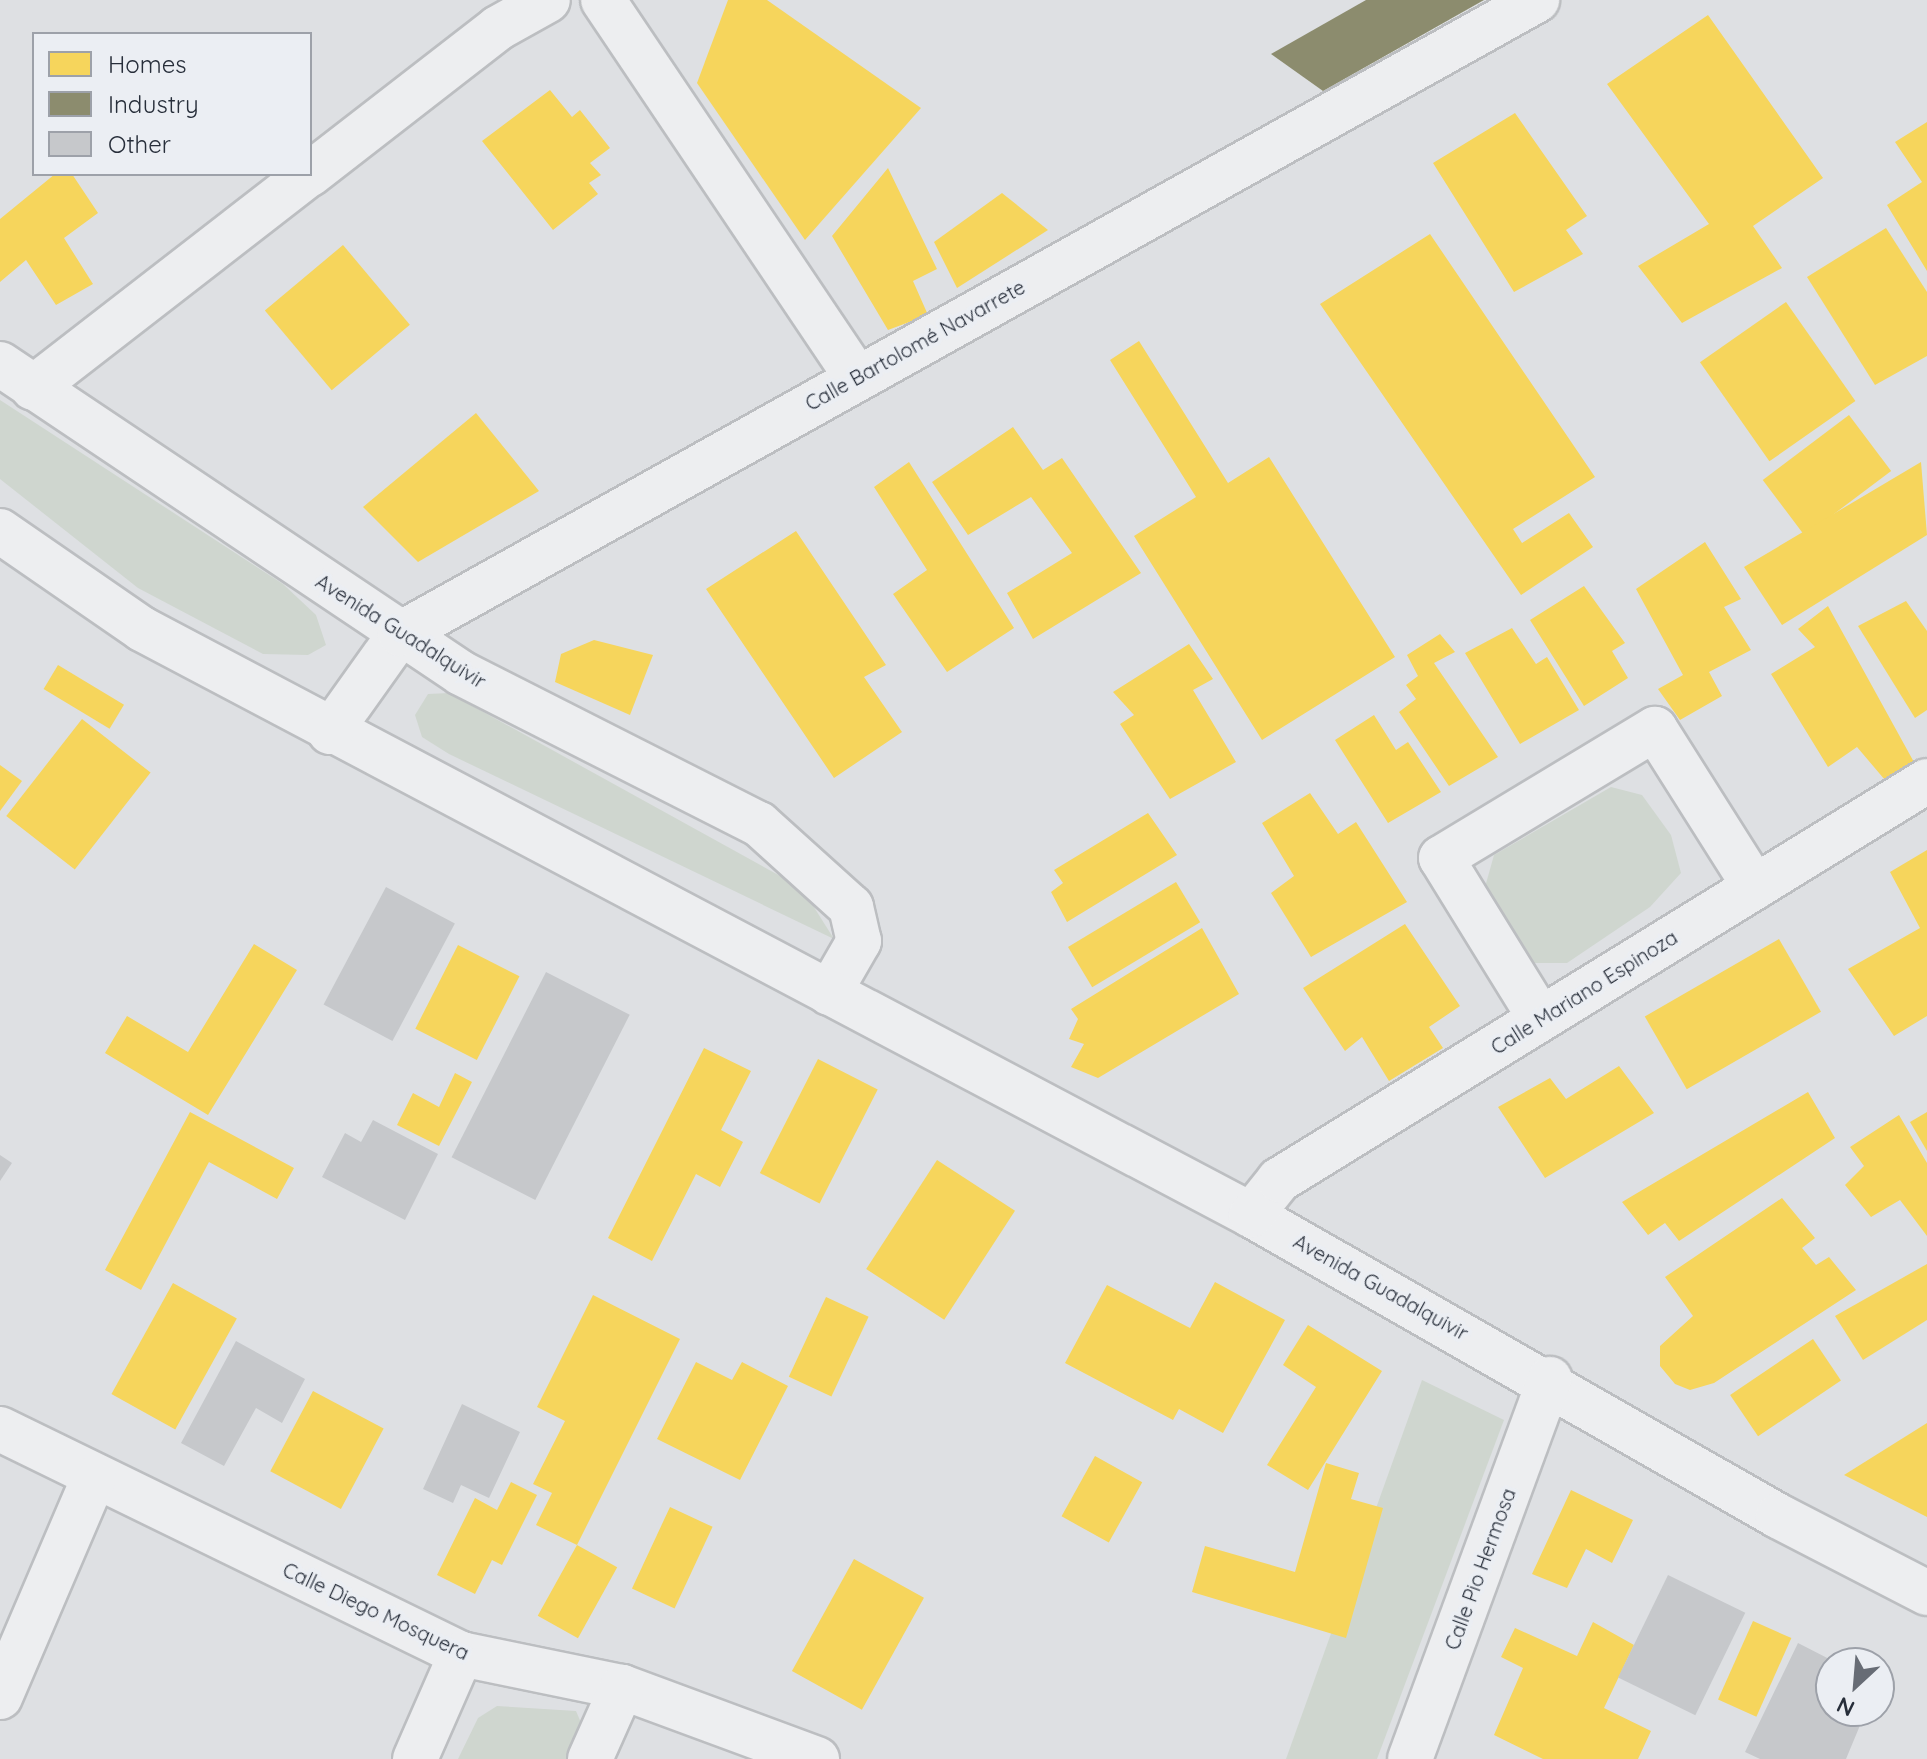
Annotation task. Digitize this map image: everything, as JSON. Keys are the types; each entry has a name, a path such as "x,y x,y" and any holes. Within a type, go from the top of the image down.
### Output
{"street":[{"path":"312,172 498,28 548,0"},
{"path":"603,0 856,377"},
{"name":"Calle Bartolomé Navarrete","path":"330,732 400,634 1537,0"},
{"path":"17,376 307,176"},
{"name":"Avenida Guadalquivir","path":"17,376 461,673 759,824 851,907 859,941 829,993"},
{"name":"Avenida Guadalquivir","path":"2,538 142,629 330,732 1251,1215 1550,1379 1778,1516 1927,1593"},
{"path":"1540,1018 1441,858 1655,729 1755,887"},
{"name":"Calle Mariano Espinoza","path":"1251,1215 1279,1180 1927,781"},
{"name":"Calle Pio Hermosa","path":"1410,1759 1550,1379"},
{"name":"Calle Diego Mosquera","path":"0,1429 94,1478 461,1654 622,1687 817,1759"},
{"path":"0,1697 94,1478"},
{"path":"415,1759 461,1654"},
{"path":"590,1759 622,1687"}],"shaded area":[{"path":"0,400 283,584 316,615 326,645 308,655 263,654 138,588 0,479"},
{"path":"449,693 802,888 834,939 449,754 422,737 415,715 428,694"},
{"path":"1611,787 1642,795 1671,835 1681,873 1650,907 1567,963 1534,963 1492,917 1485,887 1494,855"},
{"path":"1422,1380 1504,1420 1377,1759 1286,1759"},
{"path":"497,1706 576,1711 585,1732 573,1759 458,1759 478,1718"}],"building: Homes":[{"path":"728,0 767,0 921,108 805,240 697,83"},
{"path":"1708,15 1823,178 1753,226 1782,268 1682,323 1638,266 1709,224 1607,84"},
{"path":"550,90 572,117 580,110 610,148 590,163 601,175 589,183 598,194 553,230 482,141"},
{"path":"1515,113 1587,216 1566,230 1583,254 1514,292 1433,163"},
{"path":"1927,122 1927,271 1887,205 1922,182 1895,142"},
{"path":"888,168 937,269 913,281 928,315 888,330 832,236"},
{"path":"53,176 73,176 98,213 64,238 93,284 56,305 26,260 0,282 0,219"},
{"path":"1002,193 1048,230 957,288 934,242"},
{"path":"1886,228 1927,292 1927,356 1875,385 1807,277"},
{"path":"1430,234 1595,477 1513,529 1522,543 1569,513 1593,547 1521,595 1320,304"},
{"path":"343,245 410,325 332,390 265,311"},
{"path":"1786,302 1855,401 1769,461 1700,362"},
{"path":"1139,341 1228,483 1269,457 1395,657 1262,740 1134,536 1196,497 1110,360"},
{"path":"476,413 539,491 418,562 363,507"},
{"path":"1849,415 1891,471 1805,536 1763,480"},
{"path":"1013,427 1043,470 1062,458 1141,573 1033,639 1007,593 1072,553 1031,497 968,535 932,482"},
{"path":"909,462 1014,628 947,672 893,594 927,570 874,487"},
{"path":"1921,462 1927,535 1782,625 1744,567"},
{"path":"796,531 886,665 864,677 902,732 834,778 706,589"},
{"path":"1705,542 1741,599 1724,607 1751,650 1709,672 1722,696 1680,720 1658,689 1683,675 1636,589"},
{"path":"1584,586 1625,643 1612,651 1628,678 1584,706 1530,620"},
{"path":"1906,601 1927,631 1927,710 1915,718 1858,626"},
{"path":"1828,606 1915,764 1885,780 1857,747 1828,767 1771,674 1815,647 1798,629"},
{"path":"1512,628 1536,664 1547,657 1579,710 1520,744 1465,653"},
{"path":"1440,634 1455,652 1434,663 1498,757 1449,786 1399,712 1416,699 1406,685 1418,676 1407,655"},
{"path":"594,640 653,655 630,715 555,682 561,654"},
{"path":"1189,644 1213,679 1193,690 1236,762 1170,799 1120,724 1134,715 1113,692"},
{"path":"58,665 124,705 110,729 44,689"},
{"path":"1374,715 1396,750 1408,742 1441,792 1388,823 1335,740"},
{"path":"82,719 151,773 75,869 6,816"},
{"path":"0,765 22,781 0,811"},
{"path":"1310,793 1338,834 1356,822 1407,902 1311,957 1271,893 1294,876 1262,823"},
{"path":"1148,813 1177,855 1067,922 1051,892 1063,883 1054,870"},
{"path":"1927,850 1927,1016 1894,1036 1848,969 1920,928 1890,872"},
{"path":"1176,882 1200,922 1092,987 1068,947"},
{"path":"1405,924 1460,1006 1429,1027 1443,1048 1389,1081 1362,1037 1345,1051 1303,988"},
{"path":"1202,928 1239,994 1098,1078 1071,1067 1084,1044 1069,1039 1078,1019 1071,1009"},
{"path":"1779,939 1821,1012 1687,1089 1645,1016"},
{"path":"254,944 297,970 208,1115 105,1053 127,1016 188,1052"},
{"path":"458,945 519,976 477,1060 415,1029"},
{"path":"704,1048 751,1071 721,1130 743,1142 720,1187 696,1174 652,1261 608,1238"},
{"path":"818,1059 878,1089 820,1203 760,1173"},
{"path":"1619,1066 1654,1113 1545,1178 1498,1107 1550,1078 1566,1099"},
{"path":"455,1073 472,1082 439,1146 397,1125 413,1093 439,1107"},
{"path":"1808,1092 1835,1138 1679,1241 1665,1223 1648,1235 1622,1202"},
{"path":"190,1112 294,1168 277,1199 209,1162 141,1290 105,1270"},
{"path":"1927,1112 1927,1151 1910,1122"},
{"path":"1899,1115 1927,1163 1927,1236 1900,1200 1871,1217 1845,1185 1864,1166 1850,1147"},
{"path":"937,1160 1015,1211 944,1320 866,1269"},
{"path":"1782,1198 1815,1238 1802,1248 1816,1265 1829,1257 1856,1290 1714,1383 1690,1390 1675,1384 1660,1366 1660,1346 1693,1316 1665,1277"},
{"path":"1927,1264 1927,1320 1863,1360 1835,1316"},
{"path":"1215,1282 1285,1320 1223,1433 1179,1409 1173,1420 1065,1363 1107,1285 1190,1328"},
{"path":"173,1283 237,1318 175,1429 111,1394"},
{"path":"593,1295 680,1339 577,1545 536,1525 552,1493 533,1484 565,1421 537,1407"},
{"path":"826,1297 869,1317 831,1397 789,1377"},
{"path":"1308,1325 1382,1371 1308,1490 1267,1465 1316,1387 1283,1365"},
{"path":"1813,1339 1841,1380 1758,1436 1730,1395"},
{"path":"696,1362 732,1380 742,1362 788,1386 740,1480 657,1439"},
{"path":"313,1391 384,1429 341,1509 270,1471"},
{"path":"1927,1423 1927,1517 1844,1475"},
{"path":"1095,1456 1142,1482 1109,1543 1062,1516"},
{"path":"1326,1463 1359,1473 1351,1499 1383,1508 1346,1638 1192,1592 1205,1546 1295,1572"},
{"path":"511,1482 537,1495 502,1565 492,1560 475,1594 437,1575 475,1498 497,1510"},
{"path":"1571,1490 1633,1520 1612,1563 1586,1549 1567,1588 1532,1574"},
{"path":"670,1507 713,1527 675,1608 632,1589"},
{"path":"577,1545 617,1567 578,1638 538,1616"},
{"path":"854,1559 924,1598 862,1710 792,1671"},
{"path":"1753,1621 1791,1638 1756,1717 1718,1700"},
{"path":"1593,1622 1634,1645 1604,1708 1651,1731 1638,1759 1543,1759 1494,1735 1523,1668 1501,1657 1515,1628 1577,1656"}],"building: Industry":[{"path":"1366,0 1484,0 1323,91 1271,54"}],"building: Other":[{"path":"386,887 455,924 392,1041 324,1004"},
{"path":"546,972 630,1015 535,1200 452,1157"},
{"path":"373,1120 438,1154 405,1220 322,1177 345,1133 361,1142"},
{"path":"0,1155 12,1163 0,1181"},
{"path":"236,1341 305,1379 282,1423 256,1408 224,1466 181,1443"},
{"path":"462,1404 520,1432 489,1498 461,1485 453,1503 423,1489"},
{"path":"1668,1575 1745,1613 1695,1715 1618,1677"},
{"path":"1798,1643 1815,1652 1815,1727 1859,1727 1846,1759 1760,1759 1745,1752"}]}
